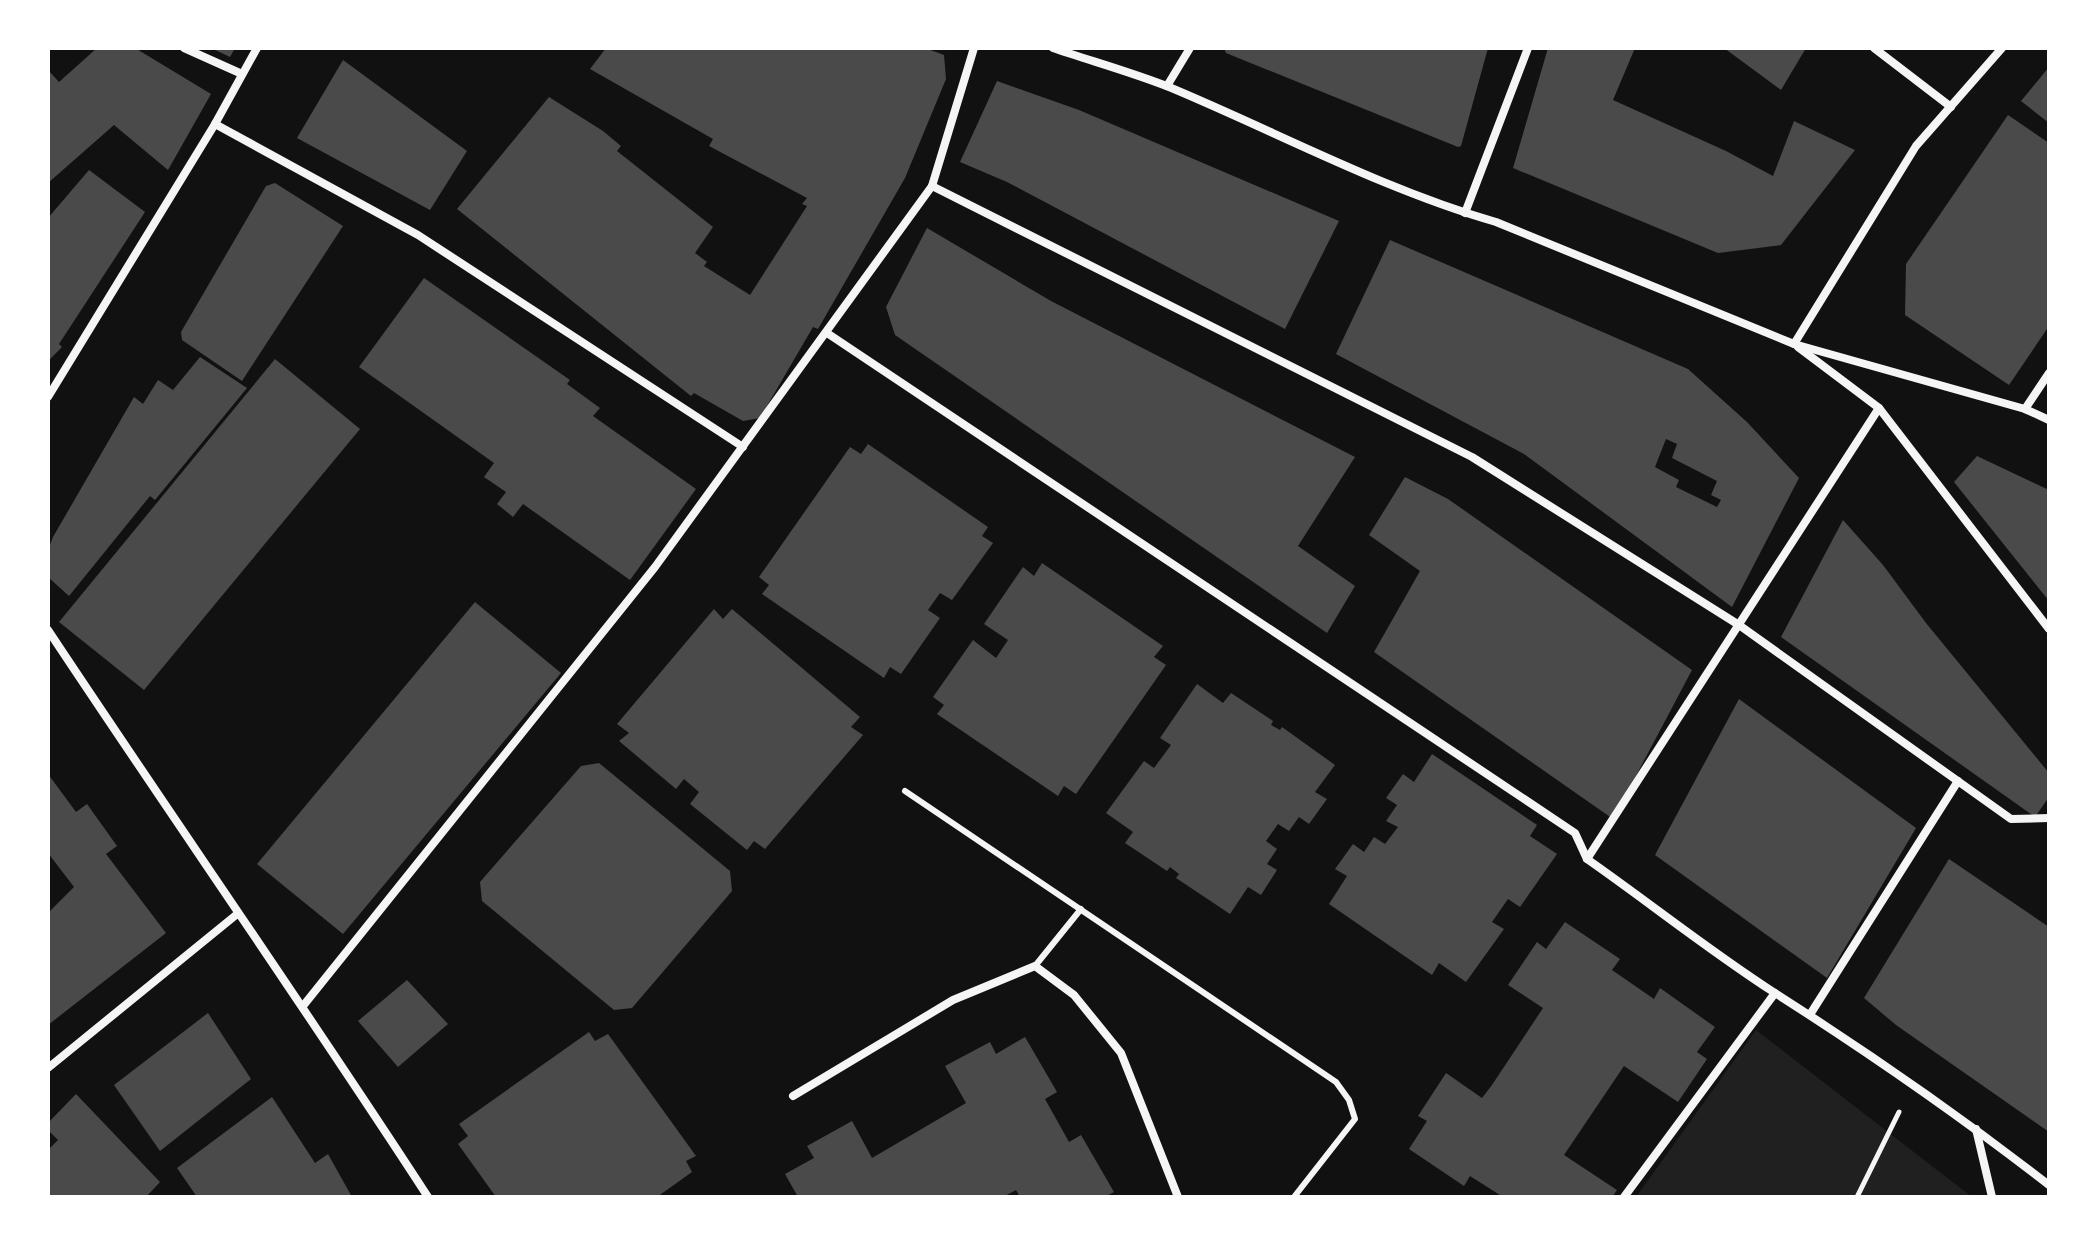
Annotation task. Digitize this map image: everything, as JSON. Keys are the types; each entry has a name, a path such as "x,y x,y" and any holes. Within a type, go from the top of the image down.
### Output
{"street":[{"path":"184,48 242,74"},
{"path":"48,397 215,124 257,48"},
{"path":"303,1006 655,567 932,186 974,48"},
{"path":"1053,48 1167,86 1311,151 1465,213 1496,222 1794,344 2025,409 2049,420"},
{"path":"1167,86 1190,48"},
{"path":"1465,213 1528,48"},
{"path":"1874,48 1951,107"},
{"path":"1794,344 1916,146 2002,48"},
{"path":"215,124 418,235 743,447"},
{"path":"932,186 1472,457 1739,625 2011,819 2049,818"},
{"path":"827,333 1575,833 1587,859 1775,993 1811,1013 1913,1084 2049,1185"},
{"path":"1794,344 1879,408 2049,629"},
{"path":"2025,409 2049,373"},
{"path":"1587,859 1879,408"},
{"path":"48,630 236,915 303,1006 428,1197"},
{"path":"1811,1013 1958,781"},
{"path":"48,1068 236,915"},
{"path":"793,1096 953,1000 1035,966 1074,995 1121,1053 1178,1197"},
{"path":"1624,1197 1775,993"},
{"path":"1976,1129 1992,1197"}],"lane":[{"path":"905,791 1336,1082 1349,1100 1355,1119 1294,1197"},
{"path":"1035,966 1081,909"}],"path":[{"path":"1857,1197 1913,1084"}],"shaded area":[{"path":"1756,1030 1972,1197 1636,1197"}],"building":[{"path":"97,48 135,48 211,94 168,170 114,125 48,183 48,70 59,82"},
{"path":"211,48 235,48 230,57"},
{"path":"606,48 925,48 944,55 946,79 905,178 818,329 813,327 760,418 743,421 694,393 691,396 457,209 549,97 603,131 621,146 617,151 713,227 695,253 707,262 704,266 750,295 807,206 802,204 807,198 709,146 713,139 590,69"},
{"path":"1224,48 1488,48 1461,146 1458,147 1226,53"},
{"path":"1548,48 1635,48 1613,100 1726,151 1773,176 1794,121 1855,150 1781,245 1718,253 1513,168"},
{"path":"1724,48 1806,48 1781,90"},
{"path":"343,60 467,151 430,210 297,138"},
{"path":"2049,67 2049,123 2021,101"},
{"path":"997,81 1079,110 1339,221 1285,329 1007,182 960,162"},
{"path":"2008,115 2049,143 2049,326 2009,385 1905,315 1906,264"},
{"path":"89,170 145,212 59,344 62,347 48,361 48,218"},
{"path":"275,183 343,226 242,381 182,340 181,332 266,186"},
{"path":"927,228 1051,301 1355,457 1298,546 1355,586 1327,633 895,335 886,307"},
{"path":"1390,240 1688,369 1747,422 1799,478 1732,607 1524,454 1336,354","holes":["1666,439 1677,444 1672,458 1717,481 1711,495 1721,500 1717,507 1676,487 1679,480 1655,467"]},
{"path":"424,278 570,380 567,384 600,408 593,416 696,489 630,580 523,504 513,517 497,504 506,492 484,477 494,463 359,367"},
{"path":"200,357 247,388 155,500 150,496 69,596 48,577 48,550 53,537 134,397 143,404 158,380 173,390"},
{"path":"275,359 360,429 144,690 59,622"},
{"path":"868,444 988,527 982,536 993,543 952,600 940,593 928,610 940,618 901,674 890,667 884,678 762,594 769,585 759,577 850,447 861,454"},
{"path":"1977,456 2049,490 2049,601 1954,482"},
{"path":"1405,477 1448,499 1692,670 1613,819 1374,652 1420,571 1369,535"},
{"path":"1843,520 1883,565 1926,623 2049,773 2049,797 2035,817 1781,637"},
{"path":"1042,563 1163,646 1154,657 1166,665 1076,794 1064,786 1058,796 937,714 944,705 933,697 973,640 996,658 1008,640 984,624 1023,567 1034,576"},
{"path":"475,602 561,673 343,934 257,864"},
{"path":"714,609 723,619 732,609 860,717 851,727 863,735 765,849 754,841 747,850 690,804 699,792 684,779 676,789 619,741 629,733 617,724"},
{"path":"1197,684 1223,703 1231,693 1273,721 1271,725 1280,730 1282,727 1335,765 1315,792 1327,799 1309,824 1299,817 1289,831 1278,824 1266,841 1277,849 1267,864 1277,870 1261,895 1248,887 1230,914 1176,878 1179,874 1170,867 1167,871 1125,843 1133,832 1106,813 1144,761 1154,768 1171,745 1160,738"},
{"path":"1739,699 1916,828 1827,978 1655,855"},
{"path":"1432,754 1537,825 1530,836 1557,854 1520,907 1508,899 1492,922 1504,929 1466,982 1439,963 1432,975 1329,904 1347,876 1335,869 1353,844 1364,852 1374,837 1385,844 1398,827 1386,821 1397,805 1386,798 1403,774 1414,782"},
{"path":"599,763 730,871 732,891 632,1008 614,1010 482,901 480,882 581,766"},
{"path":"48,774 76,812 87,804 117,846 106,854 166,933 48,1025 48,913 74,887 48,853"},
{"path":"1949,859 2049,927 2049,1132 1896,1025 1864,998"},
{"path":"1565,922 1620,959 1612,970 1654,999 1660,988 1715,1027 1697,1052 1707,1059 1678,1102 1624,1066 1564,1155 1617,1190 1612,1197 1503,1197 1470,1176 1464,1186 1409,1149 1427,1121 1418,1116 1446,1073 1482,1098 1492,1085 1543,1008 1508,985 1537,942 1546,949"},
{"path":"407,980 448,1024 398,1067 358,1021"},
{"path":"208,1013 251,1079 160,1151 114,1085"},
{"path":"589,1032 595,1041 608,1034 696,1156 686,1161 692,1172 657,1197 496,1197 458,1144 468,1136 459,1124"},
{"path":"1025,1037 1057,1092 1045,1099 1069,1142 1081,1135 1114,1192 1105,1197 1020,1197 1016,1190 1003,1197 798,1197 785,1174 814,1158 807,1146 852,1121 872,1158 966,1103 945,1066 990,1042 996,1054"},
{"path":"76,1094 160,1182 146,1197 48,1197 48,1150 58,1140 48,1130 48,1123"},
{"path":"272,1097 315,1163 328,1154 352,1197 197,1197 177,1168"}]}
